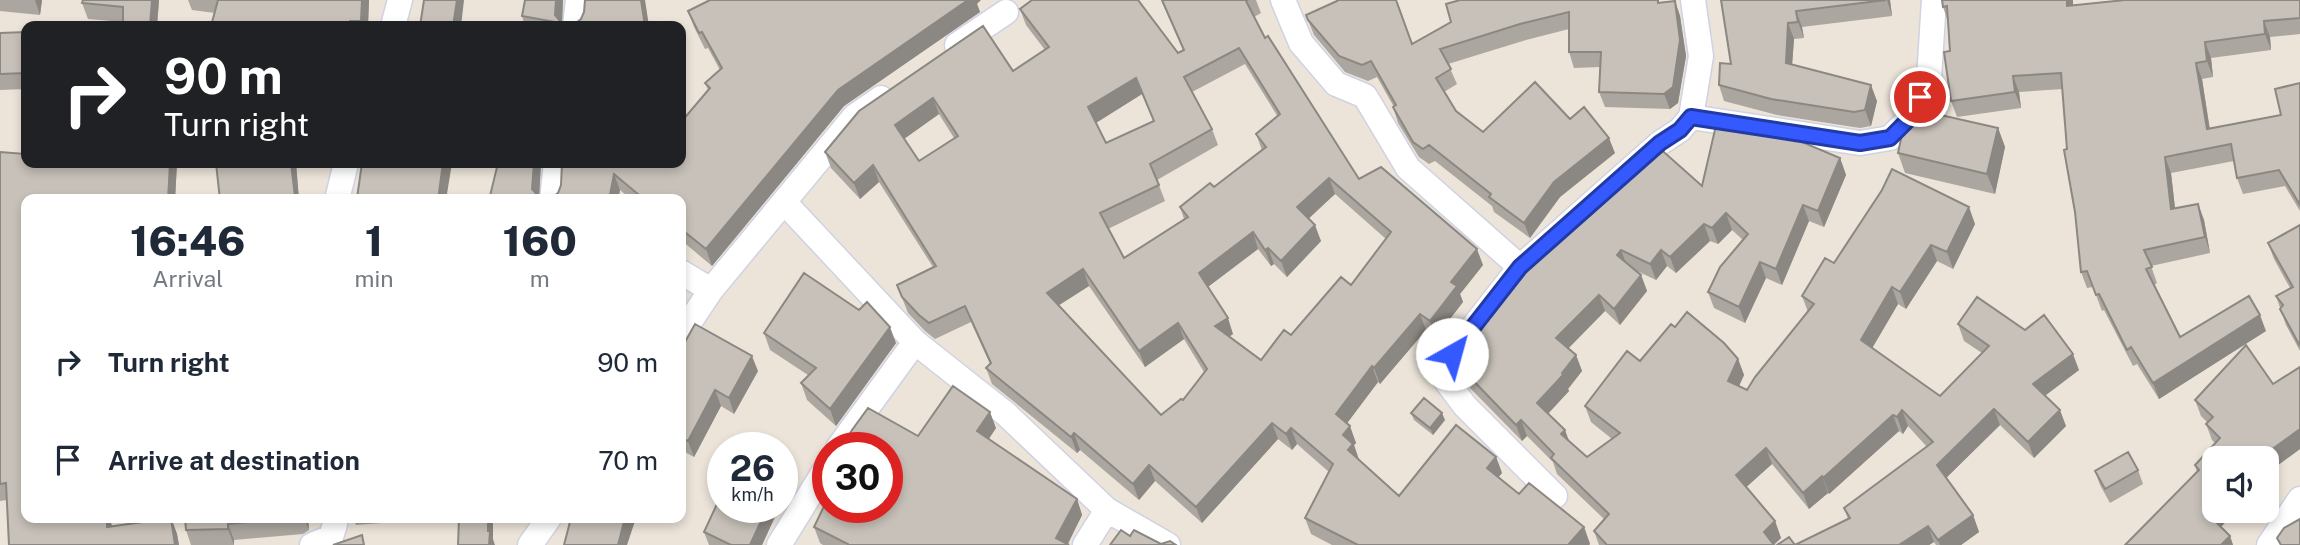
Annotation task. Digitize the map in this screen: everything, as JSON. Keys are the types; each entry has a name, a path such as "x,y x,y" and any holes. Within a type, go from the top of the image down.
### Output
{"street":[{"path":"394,21 400,0"},
{"path":"576,21 578,0"},
{"path":"1283,0 1301,43 1336,84 1366,96 1408,168 1520,267"},
{"path":"1555,496 1465,407 1444,378 1452,354 1520,267 1660,143 1680,130 1691,117 1701,55 1693,0"},
{"path":"1691,117 1860,143 1890,138 1912,116 1929,78 1934,0"},
{"path":"941,57 1006,12"},
{"path":"686,328 711,290 855,116 898,86"},
{"path":"338,194 345,168"},
{"path":"553,194 555,168"},
{"path":"784,202 915,342 1006,414 1107,510 1168,545"},
{"path":"686,275 711,290"},
{"path":"850,432 915,342"},
{"path":"779,545 812,491"},
{"path":"2269,545 2300,499"},
{"path":"1085,545 1107,510"},
{"path":"312,545 331,537 335,523"},
{"path":"530,545 545,523"}],"building":[{"path":"83,0 152,0 150,21 123,21 123,7 82,3"},
{"path":"218,0 362,0 361,21 212,21"},
{"path":"424,0 457,0 454,21 421,21"},
{"path":"525,0 556,0 555,15 560,21 550,21 522,16"},
{"path":"585,0 641,0 644,21 578,21 584,12"},
{"path":"710,0 968,0 838,90 706,249 686,233 686,194 638,194 614,174 610,194 557,194 561,185 562,168 686,168 686,116 710,88 705,83 722,68 688,11"},
{"path":"1032,0 1138,0 1178,53 1184,50 1162,0 1248,0 1246,1 1265,38 1268,36 1359,179 1381,167 1477,249 1451,282 1457,286 1430,321 1420,314 1374,368 1372,366 1336,414 1350,426 1343,435 1353,444 1348,450 1399,496 1456,425 1496,457 1487,468 1519,494 1529,483 1584,527 1568,545 1358,545 1305,518 1333,464 1291,428 1286,434 1272,423 1196,507 1149,465 1133,484 1074,433 1071,437 986,368 991,363 965,306 929,323 919,315 902,297 897,285 936,266 873,165 854,183 825,152 859,111 983,26 1013,71 1049,47 1020,9","holes":["1239,48 1280,114 1256,134 1266,147 1214,187 1210,183 1180,207 1188,217 1124,258 1100,213 1159,185 1150,164 1212,129 1184,77","1136,78 1154,121 1106,143 1088,107","933,98 958,136 919,161 895,125","1329,178 1391,232 1351,285 1341,277 1291,335 1284,330 1261,360 1215,326 1228,318 1199,273 1253,232 1265,250 1268,248 1281,261 1315,225 1297,207","1083,269 1139,351 1178,323 1207,369 1183,400 1161,415 1047,293"]},
{"path":"1337,0 1396,0 1412,44 1451,22 1446,4 1460,0 1675,1 1680,40 1673,87 1664,94 1599,92 1601,52 1569,52 1569,12 1440,49 1451,69 1436,78 1456,111 1483,132 1535,82 1570,119 1584,107 1609,138 1554,182 1524,223 1489,197 1491,194 1429,145 1423,149 1413,142 1371,61 1362,65 1339,56 1308,20 1306,15"},
{"path":"1721,0 1886,0 1796,11 1798,22 1788,23 1786,63 1871,85 1865,110 1854,112 1771,99 1719,85 1720,63 1731,64"},
{"path":"1942,0 2067,0 2067,6 2125,0 2300,0 2300,18 2264,21 2265,34 2205,42 2207,61 2196,63 2207,129 2281,115 2275,89 2300,83 2300,205 2279,170 2237,178 2231,144 2165,157 2171,209 2198,204 2205,237 2144,250 2152,267 2146,269 2180,337 2249,296 2260,315 2153,383 2131,347 2127,350 2099,294 2096,295 2087,271 2081,272 2075,212 2064,150 2067,149 2061,73 2013,76 2015,92 1951,101 1944,52 1950,51 1947,6 1943,7"},
{"path":"21,32 21,73 0,74 0,33"},
{"path":"1914,109 1998,128 1987,174 1898,153 1906,116"},
{"path":"1717,121 1771,129 1840,158 1818,211 1803,205 1776,269 1760,262 1739,307 1708,292 1720,267 1748,234 1726,213 1712,228 1704,224 1670,257 1661,250 1650,264 1621,250 1617,255 1641,275 1614,309 1599,295 1556,338 1576,355 1563,375 1537,403 1565,430 1561,434 1587,457 1620,433 1585,406 1627,351 1640,361 1671,324 1675,327 1687,312 1724,343 1738,359 1728,381 1747,390 1814,304 1802,296 1825,258 1834,263 1882,190 1892,169 1969,207 1947,252 1931,245 1900,292 1892,287 1861,340 1940,396 1989,346 1958,324 1977,297 2025,330 2044,315 2073,354 2033,384 2060,410 2028,442 1994,409 1937,465 1973,515 1938,540 1928,526 1899,545 1795,545 1850,518 1844,508 1933,442 1902,410 1897,417 1893,415 1803,493 1766,448 1736,475 1775,521 1764,532 1774,545 1607,545 1594,531 1609,514 1551,458 1554,454 1521,420 1516,425 1455,359 1458,348 1579,213 1581,215 1601,193 1656,145 1702,186"},
{"path":"0,152 21,154 21,168 170,168 168,194 21,194 21,523 107,523 107,527 135,523 172,523 175,545 9,545 6,483 0,484"},
{"path":"217,168 292,168 295,194 219,194"},
{"path":"361,168 442,168 439,194 358,194"},
{"path":"497,168 534,168 532,189 536,194 490,194"},
{"path":"2300,225 2300,346 2280,309 2283,305 2276,296 2293,287 2268,243"},
{"path":"804,273 859,310 867,302 890,327 830,409 801,383 816,368 764,333"},
{"path":"695,324 752,356 729,398 715,390 688,441 686,440 686,340"},
{"path":"2246,345 2273,384 2300,367 2300,429 2277,446 2213,446 2220,438 2206,424 2213,417 2195,400"},
{"path":"953,386 990,412 977,431 1077,499 1056,538 1069,545 848,545 814,527 816,523 903,523 903,432 851,432 868,408 918,436"},
{"path":"1424,398 1442,413 1430,428 1411,413"},
{"path":"2128,452 2138,470 2105,489 2095,471"},
{"path":"2202,457 2202,523 2217,523 2230,536 2221,545 2125,545 2199,470 2195,465"},
{"path":"2300,519 2300,545 2281,545 2277,538 2284,528"},
{"path":"185,523 238,523 228,524 228,529 186,530"},
{"path":"459,523 488,523 489,545 458,545"},
{"path":"570,523 624,523 618,545 564,545"},
{"path":"708,523 760,523 750,545 731,545 704,532"},
{"path":"1121,530 1130,536 1134,530 1161,544 1170,541 1176,545 1110,545"},
{"path":"362,535 364,545 333,545"},
{"path":"1789,537 1795,545 1777,545"}],"route":[{"path":"1452,354 1520,267 1660,143 1680,130 1691,117 1860,143 1890,138 1912,116 1920,97"}]}
